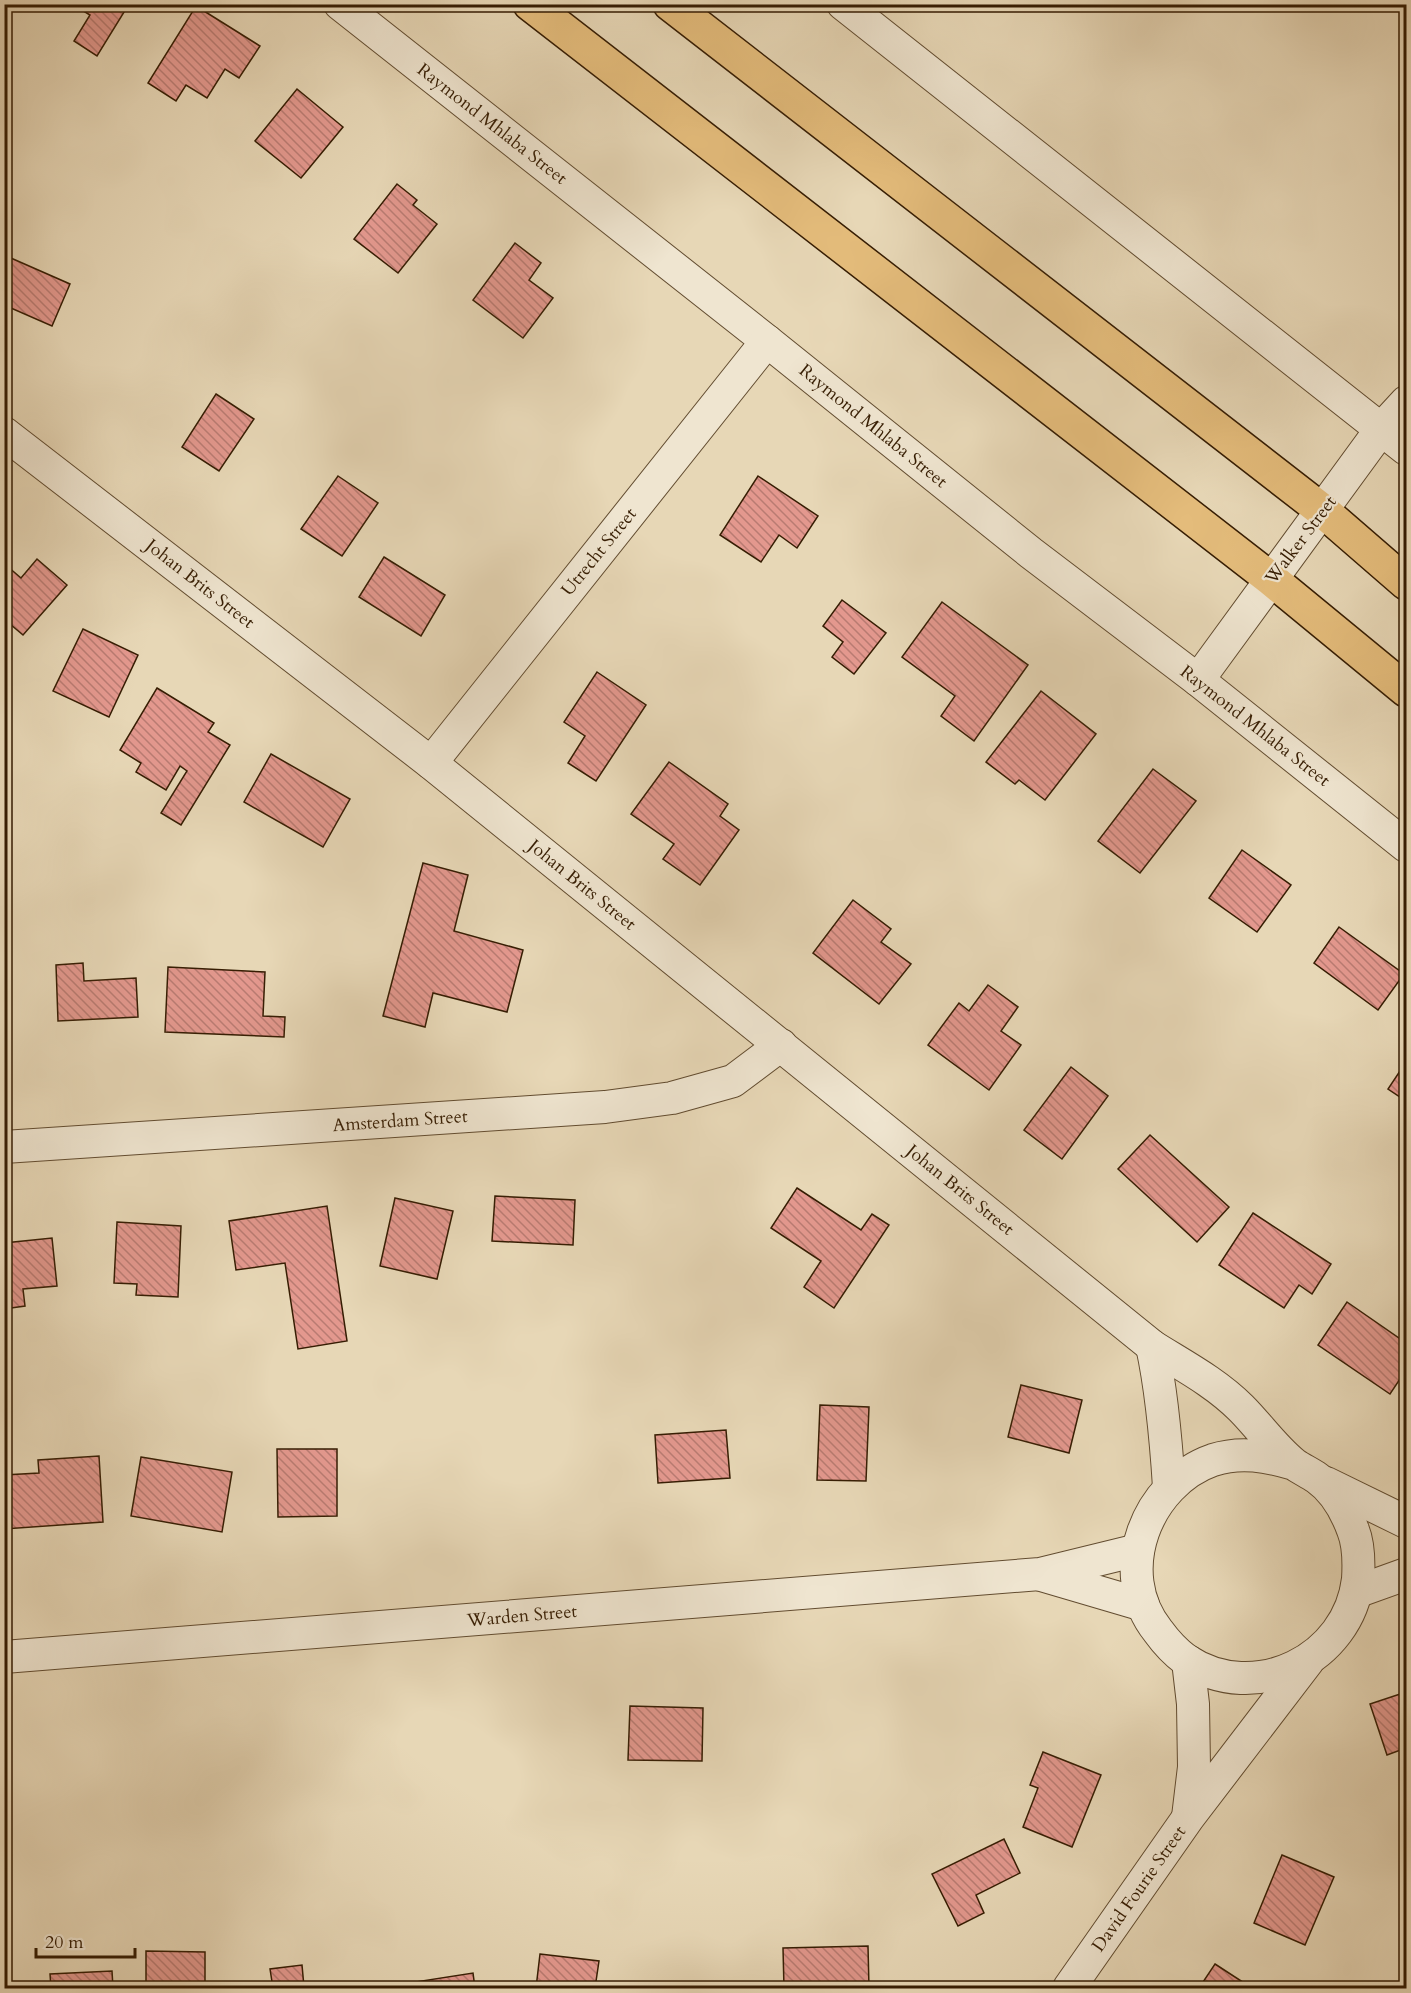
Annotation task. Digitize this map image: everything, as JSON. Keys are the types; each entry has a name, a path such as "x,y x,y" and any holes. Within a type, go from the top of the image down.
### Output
{"main road":[{"path":"530,4 1271,579 1407,690"},
{"path":"670,4 1323,512 1407,583"}],"street":[{"name":"Raymond Mhlaba Street","path":"340,4 767,341 1030,553 1198,680 1407,846"},
{"path":"843,4 1407,449"},
{"name":"Utrecht Street","path":"431,763 767,341"},
{"name":"Walker Street","path":"1198,680 1382,429 1407,402"},
{"name":"Johan Brits Street","path":"4,433 431,763 1152,1346 1209,1382 1239,1407 1294,1464"},
{"name":"Amsterdam Street","path":"4,1147 605,1107 672,1098 733,1081 781,1045"},
{"path":"1152,1346 1165,1424 1169,1487"},
{"path":"1320,1480 1340,1503 1354,1531 1359,1562 1356,1592 1347,1619 1330,1642 1308,1660 1280,1673 1248,1678 1217,1674 1188,1660 1169,1646 1154,1627 1143,1605 1137,1577 1138,1550 1148,1516 1169,1487 1190,1471 1214,1460 1241,1454 1267,1456 1294,1464 1320,1480 1407,1522"},
{"name":"Warden Street","path":"4,1657 1040,1575 1138,1550"},
{"path":"1356,1592 1407,1574"},
{"name":"Warden Street","path":"1040,1575 1143,1605"},
{"name":"David Fourie Street","path":"1188,1660 1193,1704 1194,1767 1188,1818"},
{"name":"David Fourie Street","path":"1069,1989 1188,1818 1308,1660"}],"building":[{"path":"72,4 129,4 97,56 74,41 90,15"},
{"path":"196,6 260,46 239,78 225,69 207,98 186,85 176,101 148,83"},
{"path":"297,89 343,127 301,178 255,141"},
{"path":"397,184 417,200 413,205 437,224 398,273 354,239"},
{"path":"515,243 541,263 529,280 553,298 523,338 473,300"},
{"path":"4,255 70,284 52,326 4,305"},
{"path":"216,394 254,419 219,471 182,447"},
{"path":"338,476 378,503 342,556 301,529"},
{"path":"758,476 818,516 797,548 779,535 761,562 720,535"},
{"path":"384,557 445,595 421,636 359,597"},
{"path":"37,559 67,585 23,635 4,619 4,569 7,566 21,578"},
{"path":"842,600 886,633 854,674 832,657 843,642 823,626"},
{"path":"942,602 1028,665 974,741 941,716 955,696 902,657"},
{"path":"83,629 138,655 109,717 53,691"},
{"path":"597,672 646,705 596,781 568,763 585,736 564,722"},
{"path":"157,688 214,723 208,732 230,745 181,825 161,813 187,771 180,766 166,790 136,772 141,763 120,750"},
{"path":"1041,691 1096,734 1045,800 1019,780 1015,784 986,762"},
{"path":"271,754 350,799 323,847 244,802"},
{"path":"669,762 728,804 720,816 739,830 700,885 663,859 674,844 631,814"},
{"path":"1153,769 1196,801 1140,873 1098,841"},
{"path":"1242,850 1291,885 1257,932 1209,898"},
{"path":"423,863 468,875 454,931 523,950 507,1012 433,993 425,1027 383,1016"},
{"path":"853,900 891,929 881,942 911,964 879,1004 813,953"},
{"path":"1339,927 1404,974 1378,1010 1314,963"},
{"path":"4,961 8,961 4,1038"},
{"path":"83,963 84,981 136,978 138,1017 58,1021 56,965"},
{"path":"168,967 265,972 263,1016 285,1017 284,1037 165,1032"},
{"path":"988,985 1018,1007 1001,1031 1021,1045 989,1090 928,1045 959,1003 969,1011"},
{"path":"1406,1062 1406,1101 1388,1089"},
{"path":"1071,1067 1108,1096 1062,1159 1024,1130"},
{"path":"1150,1135 1229,1207 1197,1242 1118,1169"},
{"path":"797,1188 861,1230 872,1214 889,1225 834,1308 804,1287 821,1261 771,1228"},
{"path":"495,1196 575,1200 573,1245 492,1241"},
{"path":"395,1198 453,1211 437,1279 380,1266"},
{"path":"327,1206 347,1341 298,1349 285,1263 236,1270 229,1221"},
{"path":"1253,1213 1331,1264 1312,1294 1299,1285 1284,1308 1219,1265"},
{"path":"117,1222 181,1226 178,1297 136,1295 137,1284 114,1283"},
{"path":"52,1238 57,1286 23,1289 25,1306 4,1309 4,1243"},
{"path":"1347,1302 1406,1343 1406,1370 1390,1394 1318,1345"},
{"path":"1021,1385 1082,1400 1069,1453 1008,1437"},
{"path":"820,1405 869,1407 866,1481 817,1480"},
{"path":"726,1430 730,1478 658,1483 655,1435"},
{"path":"277,1449 337,1449 337,1516 278,1517"},
{"path":"99,1456 103,1522 4,1529 4,1475 39,1473 38,1460"},
{"path":"141,1457 232,1472 222,1532 131,1516"},
{"path":"1406,1692 1406,1748 1387,1755 1370,1704"},
{"path":"630,1706 703,1708 702,1761 628,1760"},
{"path":"1043,1752 1101,1775 1072,1847 1023,1827 1038,1788 1030,1785"},
{"path":"1004,1839 1020,1873 976,1895 984,1913 958,1926 932,1874"},
{"path":"1282,1855 1334,1877 1305,1945 1254,1923"},
{"path":"868,1946 869,1988 784,1988 783,1948"},
{"path":"146,1951 205,1952 205,1988 146,1988"},
{"path":"540,1954 599,1961 595,1988 536,1988"},
{"path":"1215,1964 1252,1988 1199,1988"},
{"path":"302,1965 304,1987 341,1982 342,1988 273,1988 270,1969"},
{"path":"112,1971 113,1988 51,1988 50,1974"},
{"path":"473,1973 475,1988 416,1988 415,1982"}]}
